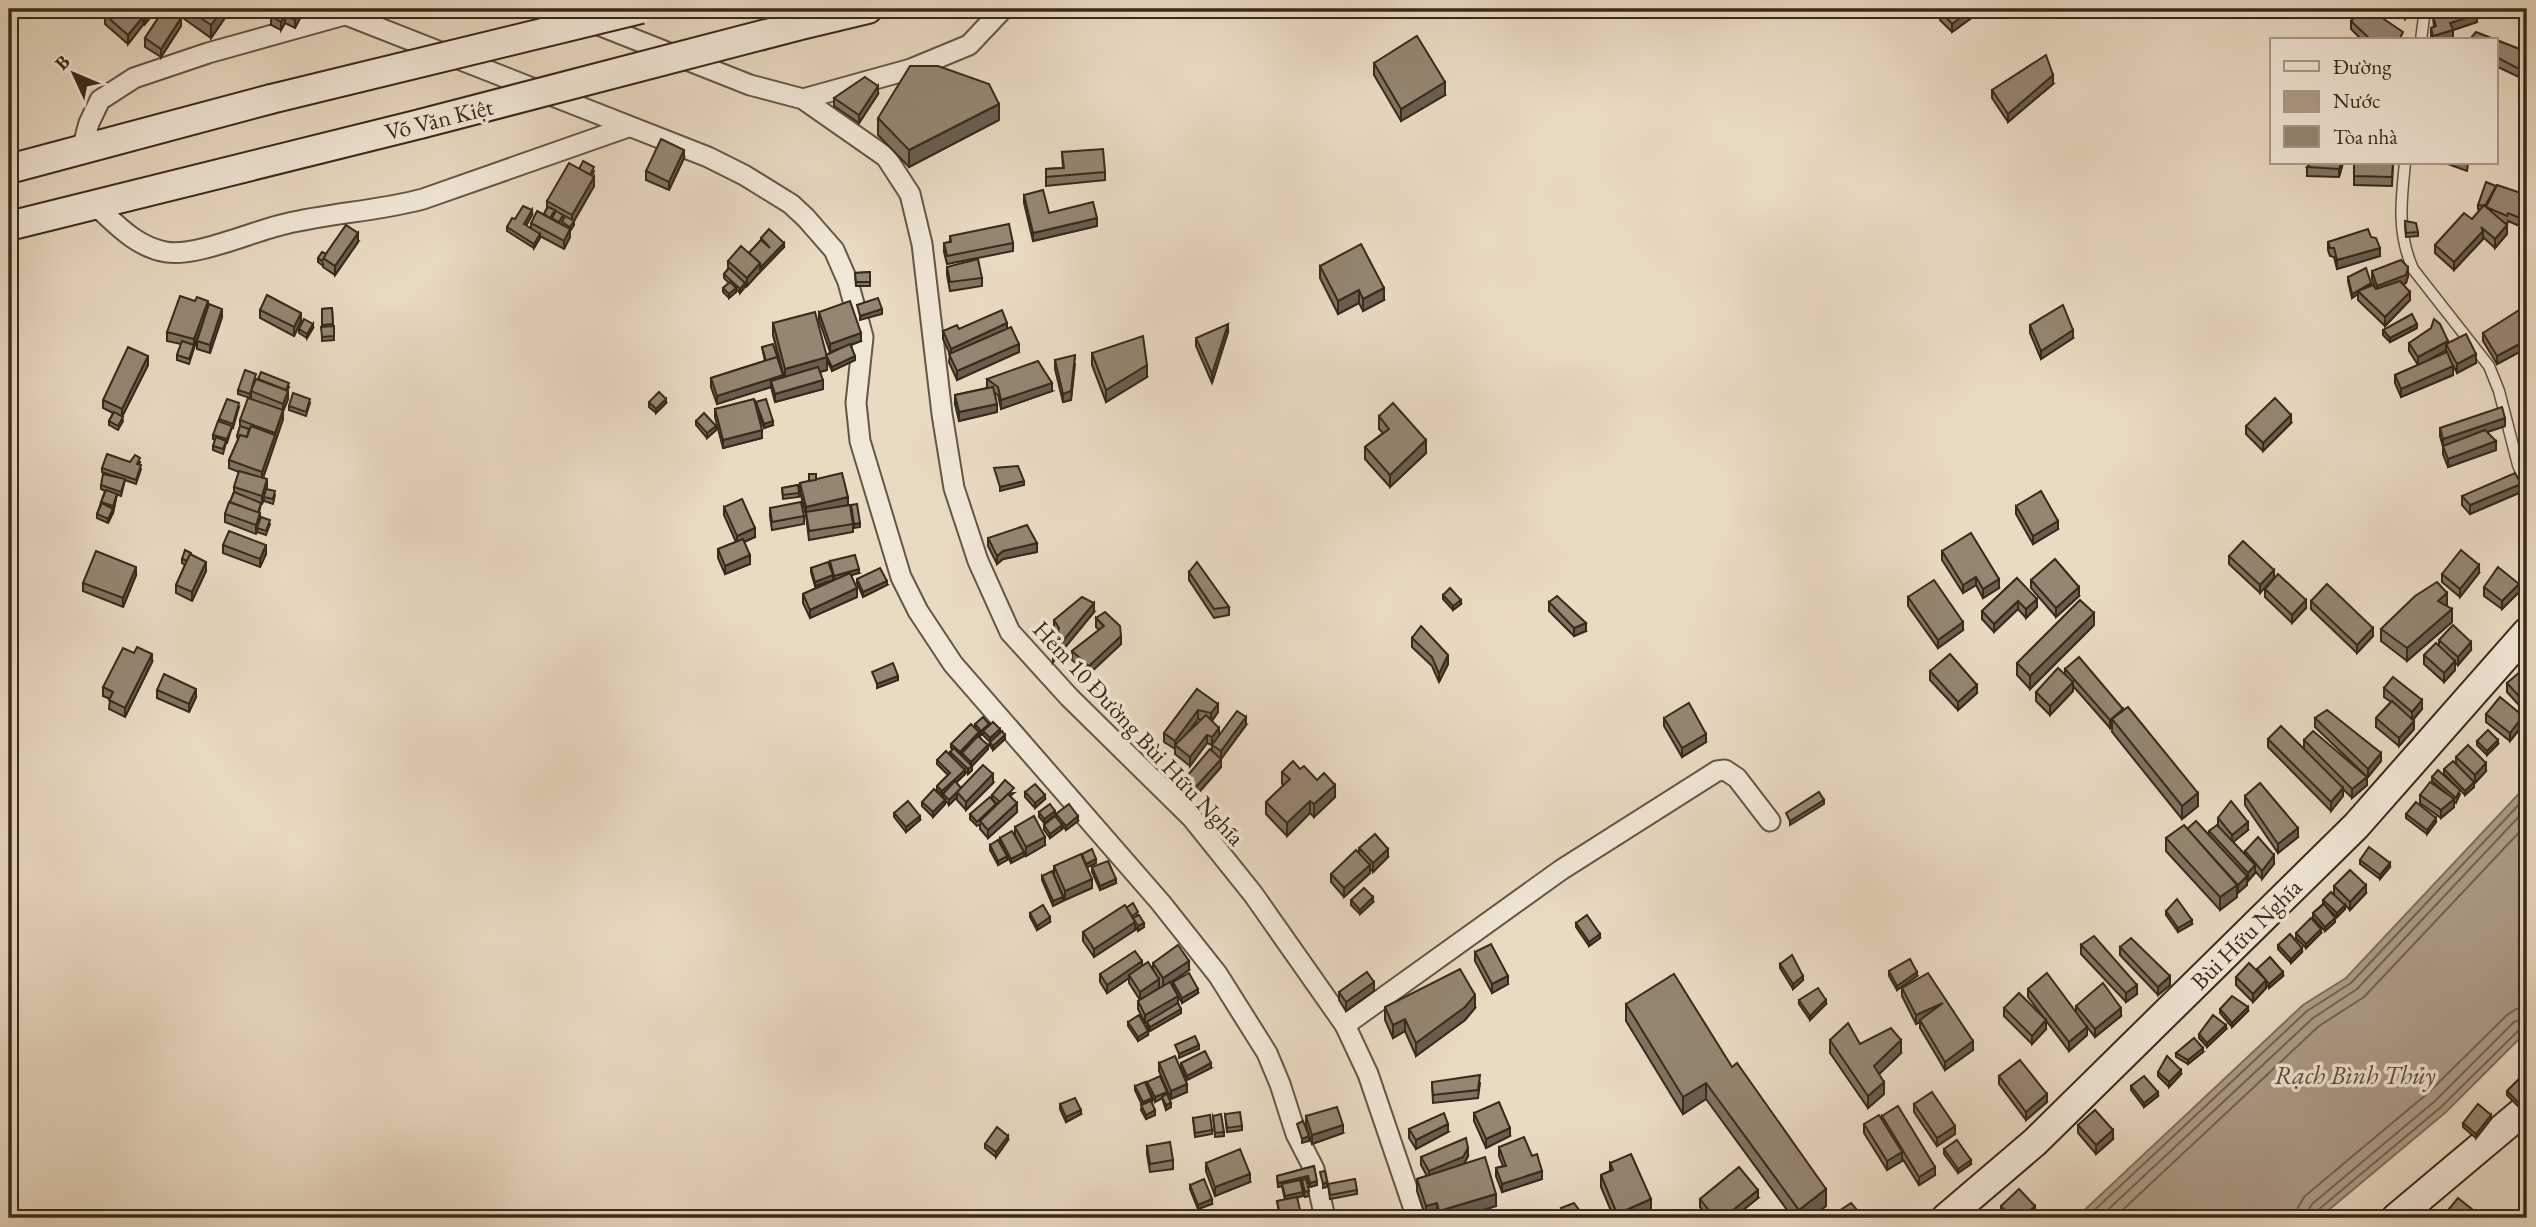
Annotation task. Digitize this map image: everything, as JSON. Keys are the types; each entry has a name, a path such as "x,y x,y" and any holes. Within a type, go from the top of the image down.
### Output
{"main road":[{"path":"9,169 271,99 641,9"},
{"name":"Võ Văn Kiệt","path":"9,226 868,9"},
{"name":"Bùi Hữu Nghĩa","path":"1946,1218 2035,1142 2357,825 2527,632"},
{"path":"2396,1218 2527,1108"}],"street":[{"name":"Hẻm 10 Đường Bùi Hữu Nghĩa","path":"558,9 750,85 803,99 886,157 910,194 922,244 940,402 954,488 978,561 1010,632 1069,697 1192,818 1253,894 1345,1025 1368,1074 1417,1218"},
{"path":"803,99 911,69 969,45 1003,9"},
{"path":"82,149 89,123 100,100 134,78 338,12 429,45 708,157 772,191 806,218 834,250 848,282 863,337 856,403 860,441 901,577 918,611 953,664 1161,903 1218,975 1267,1053 1296,1134 1314,1169 1325,1218"},
{"path":"95,205 143,244 162,251 179,253 284,224 423,199 628,127"},
{"path":"1345,1025 1561,870 1717,771 1725,770 1737,778 1770,821"}],"lane":[{"path":"2421,38 2425,9"},
{"path":"2405,164 2400,222 2407,254 2413,269 2489,366 2499,391 2518,465 2527,486"}],"water":[{"name":"Rạch Bình Thủy","path":"2527,785 2527,1031 2446,1112 2319,1218 2076,1218 2303,1005 2346,978"}],"building":[{"path":"110,9 134,9 143,17 128,35 105,15"},
{"path":"137,9 154,9 145,20"},
{"path":"164,9 181,18 161,49 145,38"},
{"path":"187,9 223,9 211,25"},
{"path":"276,9 301,9 295,20 285,15 281,22 271,16"},
{"path":"1972,9 1952,24 1940,11"},
{"path":"2363,9 2369,9 2403,32 2400,38 2369,38 2351,21"},
{"path":"2458,9 2476,9 2477,14 2450,23 2453,30 2433,36 2431,28 2436,26 2433,17"},
{"path":"2500,9 2527,9 2527,10 2501,14"},
{"path":"2476,32 2491,38 2471,38"},
{"path":"1417,36 1445,82 1401,109 1374,63"},
{"path":"2498,41 2527,52 2527,73 2498,58"},
{"path":"2046,55 2053,75 2008,114 1992,90"},
{"path":"910,66 938,66 989,84 999,104 909,150 878,118"},
{"path":"865,77 878,86 859,115 834,98"},
{"path":"661,139 684,150 669,182 646,171"},
{"path":"1103,149 1105,172 1046,177 1046,169 1064,168 1062,152"},
{"path":"583,161 594,167 590,175 579,169"},
{"path":"569,163 594,177 572,215 547,201"},
{"path":"2310,164 2341,164 2339,169 2307,167"},
{"path":"2354,164 2393,164 2392,177 2354,176"},
{"path":"2486,182 2496,186 2485,206 2478,205"},
{"path":"2497,185 2527,195 2527,208 2522,219 2486,207"},
{"path":"1043,190 1049,213 1093,202 1097,218 1033,233 1024,195"},
{"path":"2484,205 2507,225 2495,239 2481,227 2483,231 2454,262 2435,245 2464,213 2472,219"},
{"path":"523,206 532,210 524,224 540,234 534,244 507,227"},
{"path":"548,207 555,210 550,218 544,214"},
{"path":"537,211 570,229 564,241 531,223"},
{"path":"556,211 563,215 559,222 552,218"},
{"path":"565,216 574,221 570,227 562,222"},
{"path":"2405,221 2416,223 2418,232 2406,233"},
{"path":"1009,224 1013,243 947,256 944,243 951,242 950,236"},
{"path":"346,225 358,233 335,266 323,258"},
{"path":"769,229 784,243 761,267 749,253 761,240 770,248 761,238"},
{"path":"2368,229 2380,248 2337,260 2334,248 2330,248 2328,242"},
{"path":"1361,244 1384,288 1363,299 1359,290 1338,301 1320,266"},
{"path":"741,246 760,263 747,278 728,261"},
{"path":"322,252 326,254 322,261 318,258"},
{"path":"978,259 982,278 950,282 947,267"},
{"path":"2401,260 2408,267 2406,275 2377,286 2372,271"},
{"path":"729,268 745,283 740,289 724,274"},
{"path":"2366,268 2371,283 2352,294 2348,277"},
{"path":"870,272 870,282 856,282 855,273"},
{"path":"2400,281 2410,292 2385,317 2358,291 2373,285 2376,289"},
{"path":"730,282 736,288 729,294 723,288"},
{"path":"267,295 301,313 294,327 260,310"},
{"path":"180,296 195,301 197,297 208,301 194,339 167,332"},
{"path":"878,298 882,309 860,316 857,305"},
{"path":"850,301 861,333 830,344 819,312"},
{"path":"209,304 222,309 210,345 197,341"},
{"path":"2063,305 2073,330 2041,351 2030,325"},
{"path":"2527,305 2527,340 2497,356 2483,333"},
{"path":"332,308 333,324 322,325 322,309"},
{"path":"1002,310 1007,323 951,349 943,331 957,325 959,329"},
{"path":"815,312 827,357 785,369 773,323"},
{"path":"2412,314 2417,324 2390,338 2383,330"},
{"path":"304,319 313,324 307,334 299,329"},
{"path":"2434,319 2440,324 2448,341 2418,357 2409,343 2431,328"},
{"path":"1228,324 1212,374 1196,338"},
{"path":"334,326 334,336 322,337 321,327"},
{"path":"1011,327 1019,344 957,371 949,354"},
{"path":"2466,334 2476,354 2457,364 2446,344"},
{"path":"1143,336 1147,365 1106,390 1092,353"},
{"path":"182,341 194,345 189,359 177,355"},
{"path":"773,344 778,359 777,357 766,361 762,347"},
{"path":"850,344 855,356 832,367 826,355"},
{"path":"128,347 148,356 122,409 103,400"},
{"path":"2447,352 2453,366 2401,389 2395,375"},
{"path":"1075,355 1071,391 1063,394 1055,360"},
{"path":"777,357 783,375 717,396 711,378"},
{"path":"1038,361 1052,383 1001,400 998,387 987,379"},
{"path":"818,367 823,380 775,394 771,381"},
{"path":"245,370 256,374 250,394 238,390"},
{"path":"261,372 289,383 286,390 258,379"},
{"path":"256,379 288,391 283,404 251,391"},
{"path":"993,387 997,404 959,412 955,395"},
{"path":"659,392 666,399 656,409 649,402"},
{"path":"293,393 310,399 306,412 289,406"},
{"path":"2527,393 2527,406 2521,402"},
{"path":"248,398 283,410 275,433 240,420"},
{"path":"2275,398 2291,415 2263,443 2246,426"},
{"path":"227,399 239,403 233,424 219,419"},
{"path":"754,399 762,430 723,440 715,409"},
{"path":"766,399 773,421 764,424 756,402"},
{"path":"1393,403 1426,440 1390,475 1365,447 1389,429 1379,416"},
{"path":"2502,407 2505,418 2443,439 2440,428"},
{"path":"114,412 123,417 118,426 109,421"},
{"path":"704,413 716,426 707,433 696,421"},
{"path":"218,421 232,426 227,439 213,435"},
{"path":"240,426 249,429 247,437 237,436"},
{"path":"251,426 275,435 262,472 229,460 240,435 247,437"},
{"path":"2485,430 2496,441 2448,459 2443,446"},
{"path":"216,437 226,441 223,449 213,446"},
{"path":"107,454 130,462 135,455 140,458 137,464 141,465 136,480 102,468"},
{"path":"1018,466 1024,481 1000,487 994,468"},
{"path":"239,471 267,479 262,496 234,487"},
{"path":"842,473 848,497 806,507 800,483"},
{"path":"2515,473 2521,484 2470,505 2462,496"},
{"path":"103,474 125,479 121,492 101,485"},
{"path":"809,474 816,474 816,480 809,481"},
{"path":"798,485 799,493 783,495 782,488"},
{"path":"266,489 275,491 273,499 264,497"},
{"path":"106,490 117,494 113,506 101,502"},
{"path":"2041,491 2058,521 2033,536 2016,506"},
{"path":"234,492 261,503 258,513 230,502"},
{"path":"742,499 755,528 737,536 724,507"},
{"path":"229,502 260,513 256,525 225,514"},
{"path":"801,502 804,516 772,522 770,508"},
{"path":"102,503 113,509 108,519 97,514"},
{"path":"857,504 860,523 854,524 851,505"},
{"path":"850,505 853,524 809,531 806,512"},
{"path":"261,517 270,520 266,531 257,528"},
{"path":"1027,525 1037,543 1003,551 997,556 988,538"},
{"path":"229,531 266,545 260,559 223,545"},
{"path":"1971,533 1999,579 1983,589 1976,577 1963,585 1942,551"},
{"path":"743,539 750,555 725,566 718,549"},
{"path":"2243,541 2274,570 2260,585 2229,556"},
{"path":"185,550 191,553 187,561 182,559"},
{"path":"2461,550 2479,565 2460,589 2442,574"},
{"path":"96,551 136,567 123,598 83,583"},
{"path":"190,554 206,562 192,592 176,585"},
{"path":"855,555 859,569 834,576 830,561"},
{"path":"2055,559 2079,587 2056,608 2031,580"},
{"path":"828,562 833,575 815,582 811,568"},
{"path":"1197,562 1229,607 1214,609 1189,572"},
{"path":"2498,567 2519,584 2502,601 2484,587"},
{"path":"880,568 887,581 863,592 857,579"},
{"path":"850,573 857,588 810,610 803,594"},
{"path":"2278,574 2306,600 2292,615 2265,589"},
{"path":"2017,578 2037,599 2026,609 2018,601 1994,624 1982,611"},
{"path":"1934,580 1963,622 1938,640 1908,597"},
{"path":"2437,582 2447,593 2438,601 2452,609 2407,648 2381,629 2415,596"},
{"path":"2327,584 2373,628 2357,645 2311,601"},
{"path":"1450,588 1461,600 1453,606 1443,595"},
{"path":"1557,596 1586,623 1574,628 1549,602"},
{"path":"1082,597 1094,603 1053,653 1059,628 1054,620"},
{"path":"2080,600 2094,613 2030,676 2017,663"},
{"path":"1105,612 1120,626 1121,636 1089,666 1072,651 1104,626 1096,618"},
{"path":"2453,625 2471,642 2458,657 2439,640"},
{"path":"1421,626 1448,655 1439,674 1432,657 1412,638"},
{"path":"2436,643 2455,661 2444,673 2424,655"},
{"path":"137,647 152,654 125,708 109,700 113,692 103,687 123,648 134,653"},
{"path":"1950,654 1977,685 1958,702 1930,671"},
{"path":"2079,657 2123,709 2110,720 2065,669"},
{"path":"893,663 898,676 877,684 872,672"},
{"path":"2058,668 2073,682 2050,706 2036,692"},
{"path":"2521,671 2527,678 2527,705 2507,683"},
{"path":"164,674 196,689 189,704 157,690"},
{"path":"2393,677 2422,700 2412,712 2384,688"},
{"path":"1197,689 1218,704 1211,713 1198,710 1175,741 1164,733"},
{"path":"2500,697 2523,716 2510,733 2486,714"},
{"path":"2392,701 2414,721 2399,738 2376,718"},
{"path":"1689,703 1706,734 1682,748 1664,718"},
{"path":"2128,707 2198,793 2182,806 2112,719"},
{"path":"2327,710 2381,753 2368,769 2315,718"},
{"path":"1237,711 1246,717 1221,751 1212,745"},
{"path":"1206,715 1219,728 1212,737 1207,735 1190,757 1175,745"},
{"path":"983,717 989,724 981,731 975,724"},
{"path":"993,722 1000,729 990,738 983,731"},
{"path":"971,724 979,732 960,752 951,744"},
{"path":"2281,726 2343,788 2331,802 2268,739"},
{"path":"2488,730 2498,740 2487,751 2477,741"},
{"path":"1002,731 1005,735 993,746 990,742"},
{"path":"2313,731 2367,777 2352,789 2304,740"},
{"path":"978,736 988,745 971,762 962,753"},
{"path":"2468,745 2486,763 2475,775 2456,757"},
{"path":"954,748 972,766 968,769 950,752"},
{"path":"1210,749 1221,759 1193,790 1183,781"},
{"path":"946,751 965,770 942,791 937,786 950,773 937,760"},
{"path":"1293,761 1300,769 1304,766 1317,780 1324,773 1335,785 1314,804 1310,801 1287,823 1266,802 1290,779 1282,772"},
{"path":"2453,761 2474,782 2465,791 2444,769"},
{"path":"983,765 993,774 966,802 957,792"},
{"path":"2438,770 2460,790 2456,798 2432,777"},
{"path":"1005,780 1014,788 1000,802 992,795"},
{"path":"955,781 961,788 949,800 943,794"},
{"path":"2430,782 2454,799 2441,810 2420,795"},
{"path":"2260,783 2298,828 2278,844 2245,796"},
{"path":"1035,784 1045,795 1035,803 1025,792"},
{"path":"934,789 945,800 933,812 922,802"},
{"path":"1819,792 1824,800 1790,821 1786,813"},
{"path":"1008,794 1017,803 988,830 980,821"},
{"path":"990,797 996,804 977,822 970,814"},
{"path":"908,801 920,816 906,827 894,813"},
{"path":"2231,801 2248,822 2232,835 2218,818"},
{"path":"2416,802 2436,818 2427,830 2406,814"},
{"path":"1050,804 1055,811 1044,819 1039,812"},
{"path":"1069,804 1078,816 1066,826 1056,814"},
{"path":"1034,816 1045,837 1026,847 1015,827"},
{"path":"1055,816 1062,825 1050,834 1044,825"},
{"path":"2196,821 2247,876 2238,885 2187,829"},
{"path":"2184,825 2237,885 2220,897 2166,838"},
{"path":"2217,825 2255,865 2248,873 2209,831"},
{"path":"1012,831 1024,852 1011,859 1000,838"},
{"path":"1375,834 1388,849 1373,863 1359,848"},
{"path":"2258,837 2274,855 2262,871 2245,851"},
{"path":"998,840 1007,856 998,861 990,845"},
{"path":"2369,847 2390,863 2380,875 2360,860"},
{"path":"1092,849 1096,859 1086,864 1082,854"},
{"path":"1356,850 1370,865 1344,888 1331,874"},
{"path":"1081,854 1092,879 1065,891 1054,866"},
{"path":"1108,861 1116,879 1100,886 1092,867"},
{"path":"2350,870 2366,885 2350,902 2334,886"},
{"path":"1052,871 1063,897 1053,901 1042,876"},
{"path":"1364,888 1373,897 1360,910 1351,900"},
{"path":"2331,892 2345,905 2337,913 2323,900"},
{"path":"2177,899 2192,920 2178,928 2166,911"},
{"path":"1133,903 1138,912 1132,916 1126,908"},
{"path":"2324,904 2335,918 2325,927 2313,913"},
{"path":"1043,905 1050,917 1037,926 1030,913"},
{"path":"1125,905 1135,922 1094,949 1083,932"},
{"path":"1139,915 1144,923 1138,926 1133,918"},
{"path":"1587,915 1600,934 1589,942 1576,923"},
{"path":"2311,918 2321,929 2306,944 2296,933"},
{"path":"2290,934 2302,948 2291,959 2278,945"},
{"path":"2094,936 2137,985 2126,993 2081,945"},
{"path":"2131,938 2170,976 2158,987 2120,947"},
{"path":"1491,944 1508,976 1492,984 1475,952"},
{"path":"1178,945 1189,961 1163,978 1153,963"},
{"path":"1135,951 1142,961 1107,985 1100,974"},
{"path":"1792,955 1803,976 1793,984 1780,964"},
{"path":"2270,957 2283,972 2269,984 2257,969"},
{"path":"1910,959 1917,972 1897,986 1889,971"},
{"path":"1148,962 1159,979 1140,992 1129,975"},
{"path":"2249,963 2266,980 2253,994 2236,977"},
{"path":"1460,969 1475,995 1465,1007 1416,1043 1405,1019 1393,1025 1385,1007"},
{"path":"1367,972 1374,982 1346,1002 1339,992"},
{"path":"1189,973 1198,989 1182,998 1173,982"},
{"path":"1928,973 1973,1041 1945,1062 1920,1020 1943,1003 1916,1015 1902,988"},
{"path":"2047,973 2087,1027 2069,1042 2028,989"},
{"path":"1674,974 1732,1067 1737,1063 1826,1189 1799,1210 1706,1083 1683,1097 1626,1004"},
{"path":"1170,982 1178,996 1145,1015 1138,1001"},
{"path":"2103,983 2121,1008 2095,1029 2076,1006"},
{"path":"1818,988 1826,1000 1810,1016 1799,1000"},
{"path":"2019,993 2046,1020 2032,1036 2004,1008"},
{"path":"2232,996 2248,1007 2232,1023 2220,1009"},
{"path":"1178,1003 1181,1009 1150,1027 1147,1022"},
{"path":"1139,1015 1148,1031 1138,1037 1128,1022"},
{"path":"2213,1015 2226,1025 2207,1043 2199,1034"},
{"path":"1848,1023 1860,1044 1891,1028 1901,1040 1874,1066 1884,1082 1868,1096 1830,1040"},
{"path":"1195,1036 1199,1045 1179,1054 1175,1045"},
{"path":"2194,1038 2203,1048 2188,1060 2176,1053"},
{"path":"1205,1051 1211,1063 1187,1076 1181,1063"},
{"path":"1175,1056 1187,1084 1171,1091 1159,1063"},
{"path":"2167,1056 2181,1070 2169,1082 2158,1072"},
{"path":"2020,1060 2047,1094 2026,1112 1999,1076"},
{"path":"1480,1075 1478,1090 1433,1095 1432,1082"},
{"path":"1160,1076 1167,1092 1155,1097 1147,1082"},
{"path":"2144,1076 2158,1092 2144,1103 2131,1086"},
{"path":"2522,1076 2527,1081 2527,1095 2519,1103 2507,1091"},
{"path":"1145,1082 1152,1098 1143,1102 1135,1086"},
{"path":"1932,1092 1955,1126 1937,1138 1914,1104"},
{"path":"1167,1094 1171,1103 1166,1105 1162,1097"},
{"path":"1075,1098 1081,1110 1066,1117 1060,1104"},
{"path":"1151,1101 1155,1110 1146,1115 1141,1105"},
{"path":"1499,1102 1510,1128 1486,1139 1474,1113"},
{"path":"2478,1104 2491,1115 2476,1134 2463,1123"},
{"path":"1898,1106 1935,1167 1919,1177 1882,1116"},
{"path":"1337,1107 1343,1125 1312,1135 1306,1116"},
{"path":"2095,1110 2113,1130 2096,1145 2078,1125"},
{"path":"1240,1112 1242,1126 1227,1128 1225,1114"},
{"path":"1444,1113 1448,1124 1416,1140 1409,1129"},
{"path":"1221,1114 1224,1132 1215,1133 1213,1116"},
{"path":"1210,1115 1212,1130 1195,1133 1193,1118"},
{"path":"1879,1115 1902,1152 1887,1161 1864,1124"},
{"path":"1303,1121 1309,1136 1302,1139 1297,1124"},
{"path":"997,1127 1008,1136 996,1152 985,1144"},
{"path":"1524,1137 1532,1156 1537,1154 1542,1171 1502,1184 1496,1168 1506,1166 1499,1147"},
{"path":"1466,1138 1468,1148 1463,1157 1429,1171 1421,1157"},
{"path":"1957,1140 1971,1160 1958,1169 1944,1149"},
{"path":"1170,1142 1173,1160 1150,1164 1147,1146"},
{"path":"1240,1149 1250,1174 1215,1187 1206,1163"},
{"path":"2527,1150 2527,1161 2524,1164 2519,1159"},
{"path":"1631,1154 1651,1199 1617,1214 1601,1175 1613,1170 1610,1163"},
{"path":"1485,1157 1496,1194 1439,1211 1437,1203 1426,1206 1417,1179"},
{"path":"1314,1166 1317,1181 1310,1183 1308,1176 1278,1183 1277,1176"},
{"path":"1739,1167 1758,1190 1723,1218 1715,1218 1700,1199"},
{"path":"1325,1171 1327,1182 1323,1184 1320,1172"},
{"path":"1204,1179 1212,1199 1198,1205 1190,1185"},
{"path":"1306,1179 1309,1191 1305,1192 1302,1180"},
{"path":"1355,1179 1357,1190 1330,1195 1328,1184"},
{"path":"1300,1180 1303,1192 1285,1196 1282,1184"},
{"path":"2019,1189 2035,1206 2021,1218 2012,1218 2001,1206"},
{"path":"1297,1197 1300,1210 1280,1215 1277,1201"},
{"path":"2458,1198 2482,1217 2449,1218 2453,1213 2449,1209"},
{"path":"1574,1203 1585,1218 1567,1218 1561,1208"},
{"path":"1851,1203 1864,1218 1836,1218 1833,1215"},
{"path":"1996,1211 2003,1218 1986,1218"},
{"path":"1278,1212 1279,1218 1259,1217"},
{"path":"2444,1212 2450,1217 2439,1218"}]}
